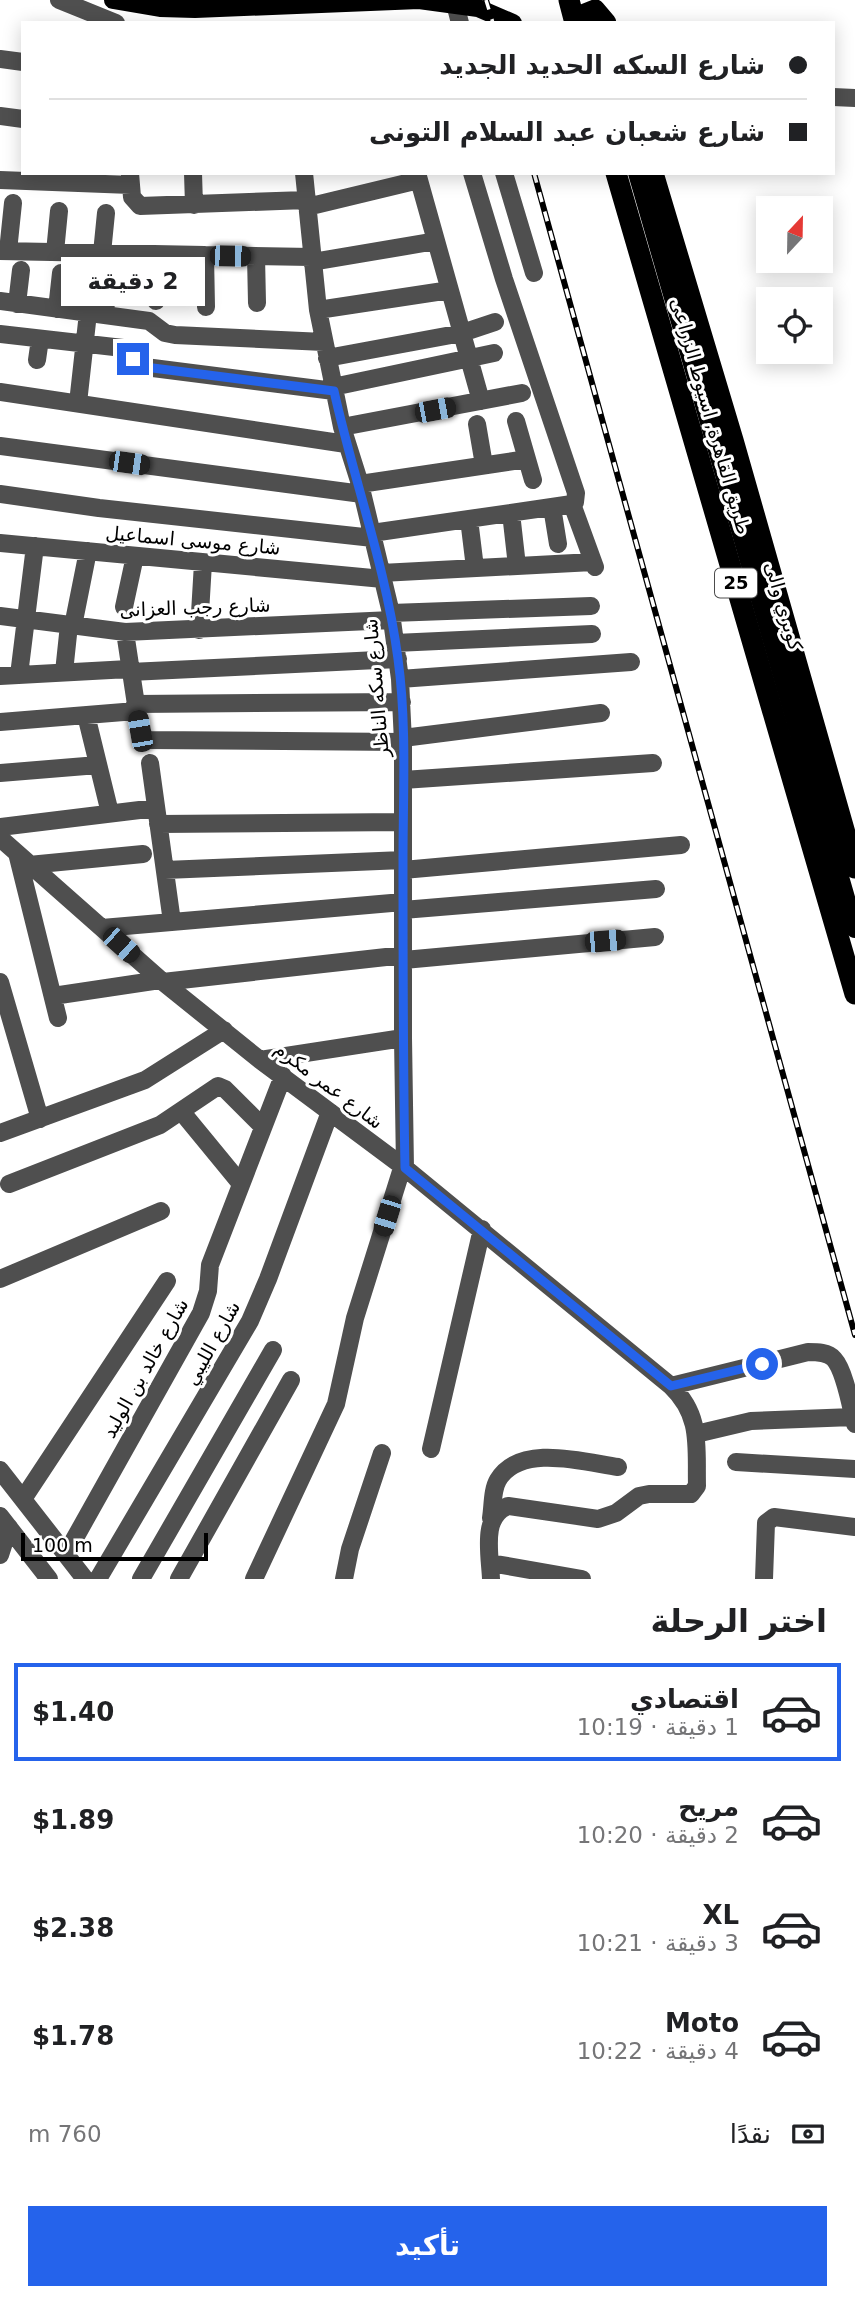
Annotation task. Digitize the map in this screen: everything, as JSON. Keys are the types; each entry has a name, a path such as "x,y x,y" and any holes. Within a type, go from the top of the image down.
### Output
{"highway":[{"path":"569,0 577,21"},
{"path":"603,0 607,21"},
{"path":"580,21 585,14 594,10 605,21"},
{"name":"طريق القاهرة, اسيوط الزراعى","path":"617,175 855,994"},
{"name":"طريق القاهرة, اسيوط الزراعى","path":"654,175 755,516 855,868"}],"main road":[{"path":"105,0 160,10 434,2 492,21"},
{"path":"113,0 160,8 195,9 419,0 478,8 508,21"},
{"name":"كوبري والى","path":"638,175 855,929"},
{"path":"647,175 693,332 755,516"}],"street":[{"path":"59,0 112,21"},
{"path":"454,0 459,21"},
{"path":"0,59 21,62"},
{"path":"835,97 855,98"},
{"path":"0,117 21,119"},
{"path":"193,175 194,205"},
{"name":"شارع سكه الناظر","path":"254,1579 336,1404 342,1387 353,1326 404,1167 403,740 400,679 392,616 333,389 318,310 304,175"},
{"path":"0,494 99,508 373,535 572,504 577,498 576,494 504,279 473,175"},
{"path":"505,175 534,274"},
{"path":"0,180 131,183 132,198 140,206 306,203 418,177 481,401"},
{"path":"13,203 4,251 256,256 312,260 436,241"},
{"path":"55,252 59,211"},
{"path":"102,253 106,213"},
{"path":"155,254 156,301"},
{"path":"205,255 206,307"},
{"path":"256,256 257,303"},
{"path":"21,270 9,302 149,321 175,335 326,350 462,333 495,322"},
{"path":"57,309 61,273"},
{"path":"78,403 84,344 108,273"},
{"path":"318,310 450,290"},
{"path":"0,334 128,350 137,366 333,389 494,353"},
{"path":"37,360 40,339"},
{"path":"0,391 344,435 522,393"},
{"path":"516,421 533,480"},
{"path":"477,424 484,466"},
{"path":"0,446 361,489 527,459"},
{"name":"شارع موسى اسماعيل","path":"0,543 382,576 475,568 594,565 572,504"},
{"path":"552,507 558,544"},
{"path":"511,513 517,566"},
{"path":"469,519 475,568"},
{"path":"19,675 35,546"},
{"path":"64,672 71,625 88,551"},
{"path":"124,607 135,556"},
{"path":"199,630 203,562"},
{"name":"شارع رجب العزانى","path":"0,616 125,632 199,630 392,616 591,606"},
{"path":"125,632 129,671 142,736 153,741 403,740 601,713"},
{"path":"0,676 129,671 592,634"},
{"path":"400,679 631,662"},
{"path":"0,723 86,715 136,707 402,702"},
{"path":"86,715 110,813"},
{"path":"150,763 172,922"},
{"path":"403,780 653,763"},
{"path":"0,773 98,765"},
{"path":"0,827 110,813 403,822"},
{"name":"شارع عمر مكرم","path":"0,838 162,981 260,1060 482,1229 671,1386 689,1407 696,1434 697,1486 691,1494 639,1496 616,1513 598,1519 508,1506 498,1509 491,1518"},
{"path":"165,870 403,865 681,845"},
{"path":"58,1018 23,859 144,854"},
{"path":"102,928 656,889"},
{"path":"53,996 162,981 404,957 655,937"},
{"path":"0,982 40,1119"},
{"path":"0,1133 145,1080 224,1030"},
{"path":"260,1060 403,1038"},
{"name":"شارع خالد بن الوليد","path":"66,1554 201,1313 208,1291 210,1265 283,1076"},
{"path":"9,1184 160,1125 218,1086 225,1089 262,1126"},
{"path":"181,1111 241,1184"},
{"name":"شارع الليبي","path":"98,1579 250,1321 330,1112"},
{"path":"0,1279 161,1211"},
{"path":"431,1449 482,1229"},
{"path":"23,1499 167,1281"},
{"path":"141,1579 273,1350"},
{"path":"671,1386 822,1352 834,1359 854,1421 751,1421 696,1434"},
{"path":"179,1579 291,1380"},
{"path":"344,1579 382,1453"},
{"path":"582,1579 490,1571 491,1518 496,1485 499,1478 516,1463 538,1457 618,1467"},
{"path":"736,1462 855,1469"},
{"path":"0,1470 85,1579"},
{"path":"765,1579 766,1523 769,1519 774,1517 855,1527"},
{"path":"0,1555 5,1522"},
{"path":"5,1522 49,1579"}],"railway":[{"path":"486,0 492,21"},
{"path":"535,175 855,1335"}],"route":[{"path":"133,359 137,366 334,391 391,613 400,679 403,742 405,1168 671,1386 762,1364"}]}
